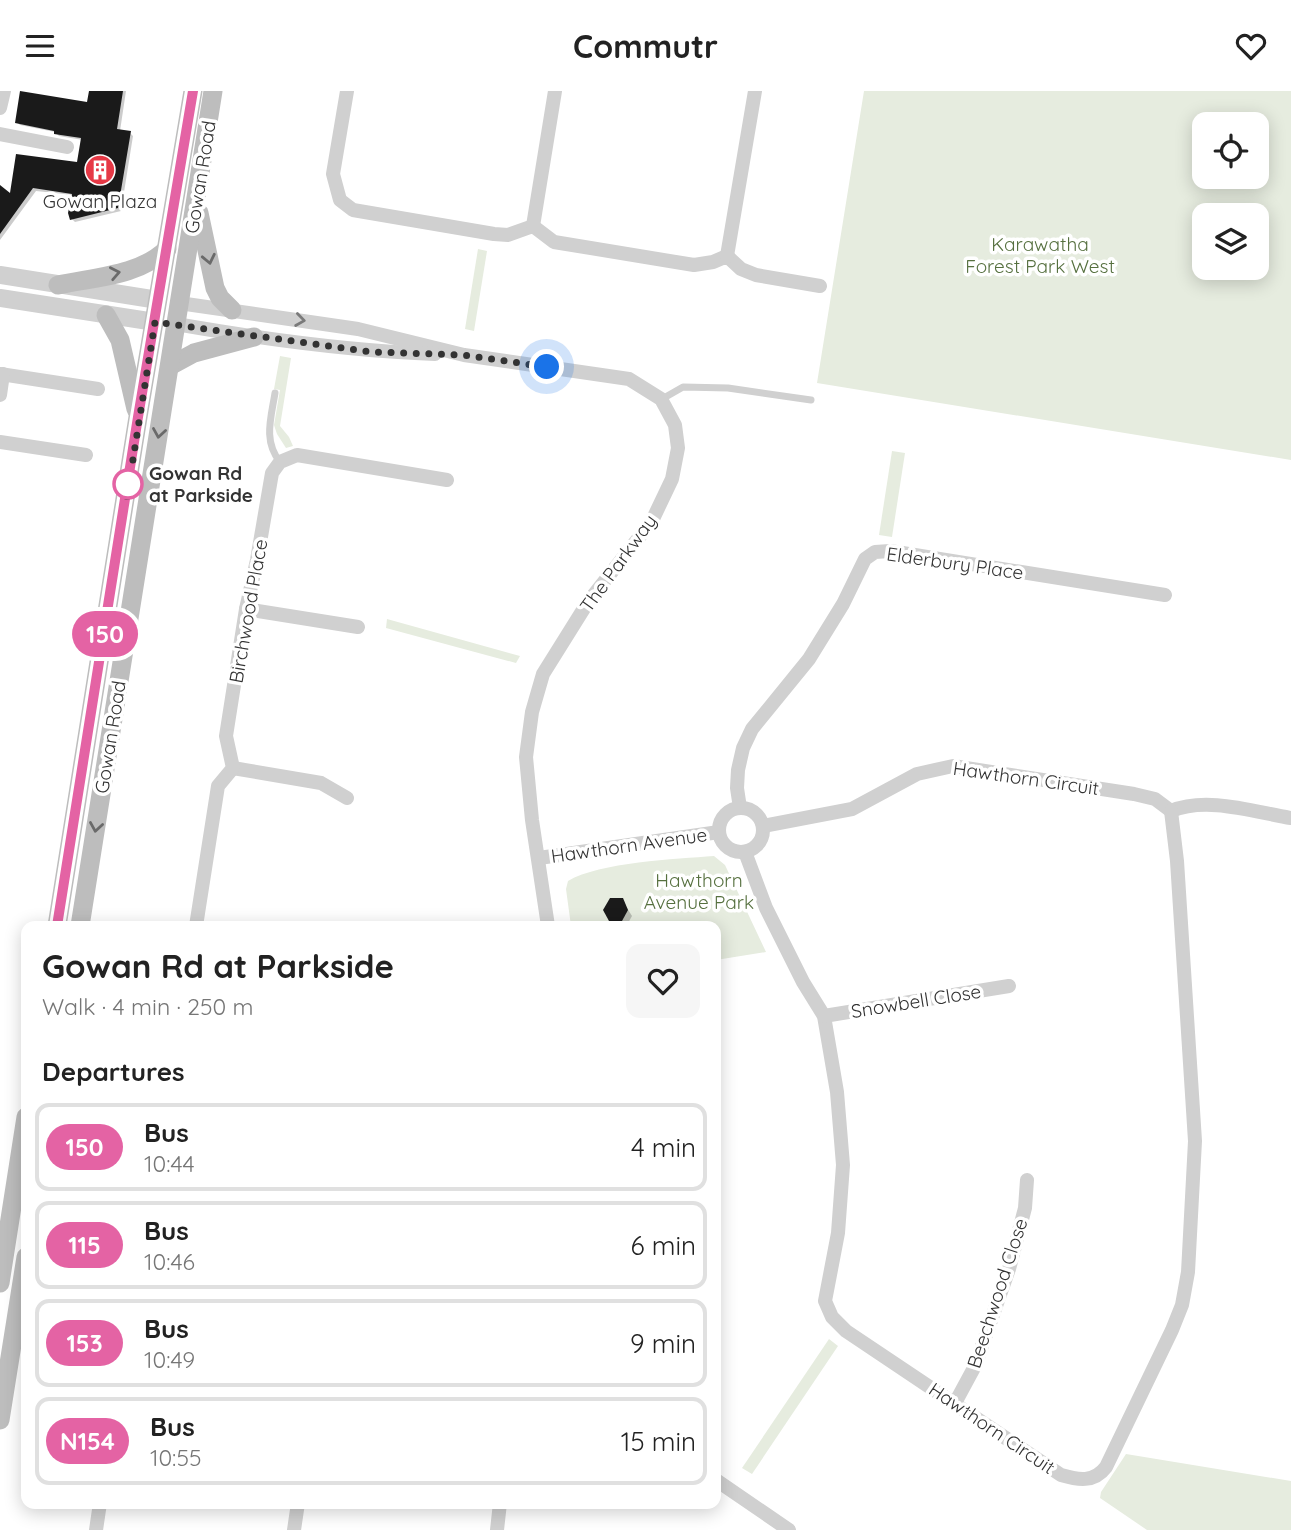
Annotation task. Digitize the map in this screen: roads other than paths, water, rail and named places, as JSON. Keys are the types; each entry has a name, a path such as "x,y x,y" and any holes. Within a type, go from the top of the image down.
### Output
{"main road":[{"name":"Gowan Road","path":"58,921 193,91"},
{"name":"Gowan Road","path":"81,921 213,91"},
{"path":"196,201 215,288 220,298 232,310"},
{"path":"58,285 139,268 154,262 167,249"},
{"path":"158,300 179,303"},
{"path":"106,315 120,340 138,417"},
{"path":"155,322 176,324"},
{"path":"170,366 194,353 254,337"},
{"path":"0,1283 21,1149"},
{"path":"0,1420 21,1288"}],"street":[{"path":"0,108 4,91"},
{"path":"347,91 333,174 340,200 353,211 494,234 508,235 533,226"},
{"path":"533,226 555,91"},
{"path":"727,256 755,91"},
{"path":"0,134 67,147"},
{"path":"533,226 554,242 694,265 713,263 727,256"},
{"path":"727,256 741,269 756,275 820,286"},
{"path":"0,275 158,300"},
{"path":"3,298 155,322"},
{"path":"179,303 358,329 464,355 629,379 661,399"},
{"path":"176,324 372,352 464,355"},
{"path":"0,395 2,374 98,389"},
{"name":"The Parkway","path":"547,921 526,757 532,712 543,674 588,602 652,521 672,479 678,448 675,425 661,399"},
{"path":"0,442 86,455"},
{"path":"280,462 297,455 447,479"},
{"name":"Birchwood Place","path":"233,768 226,736 246,609 272,473 280,462"},
{"name":"Elderbury Place","path":"740,808 738,770 751,729 809,659 843,604 865,559 876,552 890,551 1165,595"},
{"path":"246,609 359,627"},
{"name":"Hawthorn Circuit","path":"745,852 766,908 803,982 824,1016 837,1093 843,1165 838,1233 825,1301 832,1317 846,1331 1061,1475 1079,1480 1102,1473 1182,1305 1188,1272 1195,1141 1177,861 1171,811 1155,799 1135,794 953,766 916,774 852,809 763,826"},
{"path":"198,921 218,786 233,768 321,783 347,798"},
{"path":"1171,811 1181,806 1213,805 1291,818"},
{"path":"740,808 755,813 763,826 759,842 745,852 727,848 719,832 724,815 740,808"},
{"name":"Hawthorn Avenue","path":"539,858 719,832"},
{"name":"Snowbell Close","path":"824,1016 1009,986"},
{"name":"Beechwood Close","path":"955,1402 975,1366 1009,1269 1025,1207 1027,1180"},
{"path":"721,1483 789,1530"},
{"path":"96,1530 99,1509"},
{"path":"293,1530 297,1509"},
{"path":"497,1530 499,1509"}],"lane":[{"path":"3,298 19,289 23,279"},
{"path":"661,399 683,387 729,388 811,400"},
{"path":"275,393 268,435 271,451 280,462"}],"place":[{"name":"Gowan Plaza","path":"100,170"},
{"name":"Gowan Rd at Parkside","path":"128,484"}],"park label":[{"name":"Karawatha Forest Park West","path":"1040,255"},
{"name":"Hawthorn Avenue Park","path":"699,891"}]}
